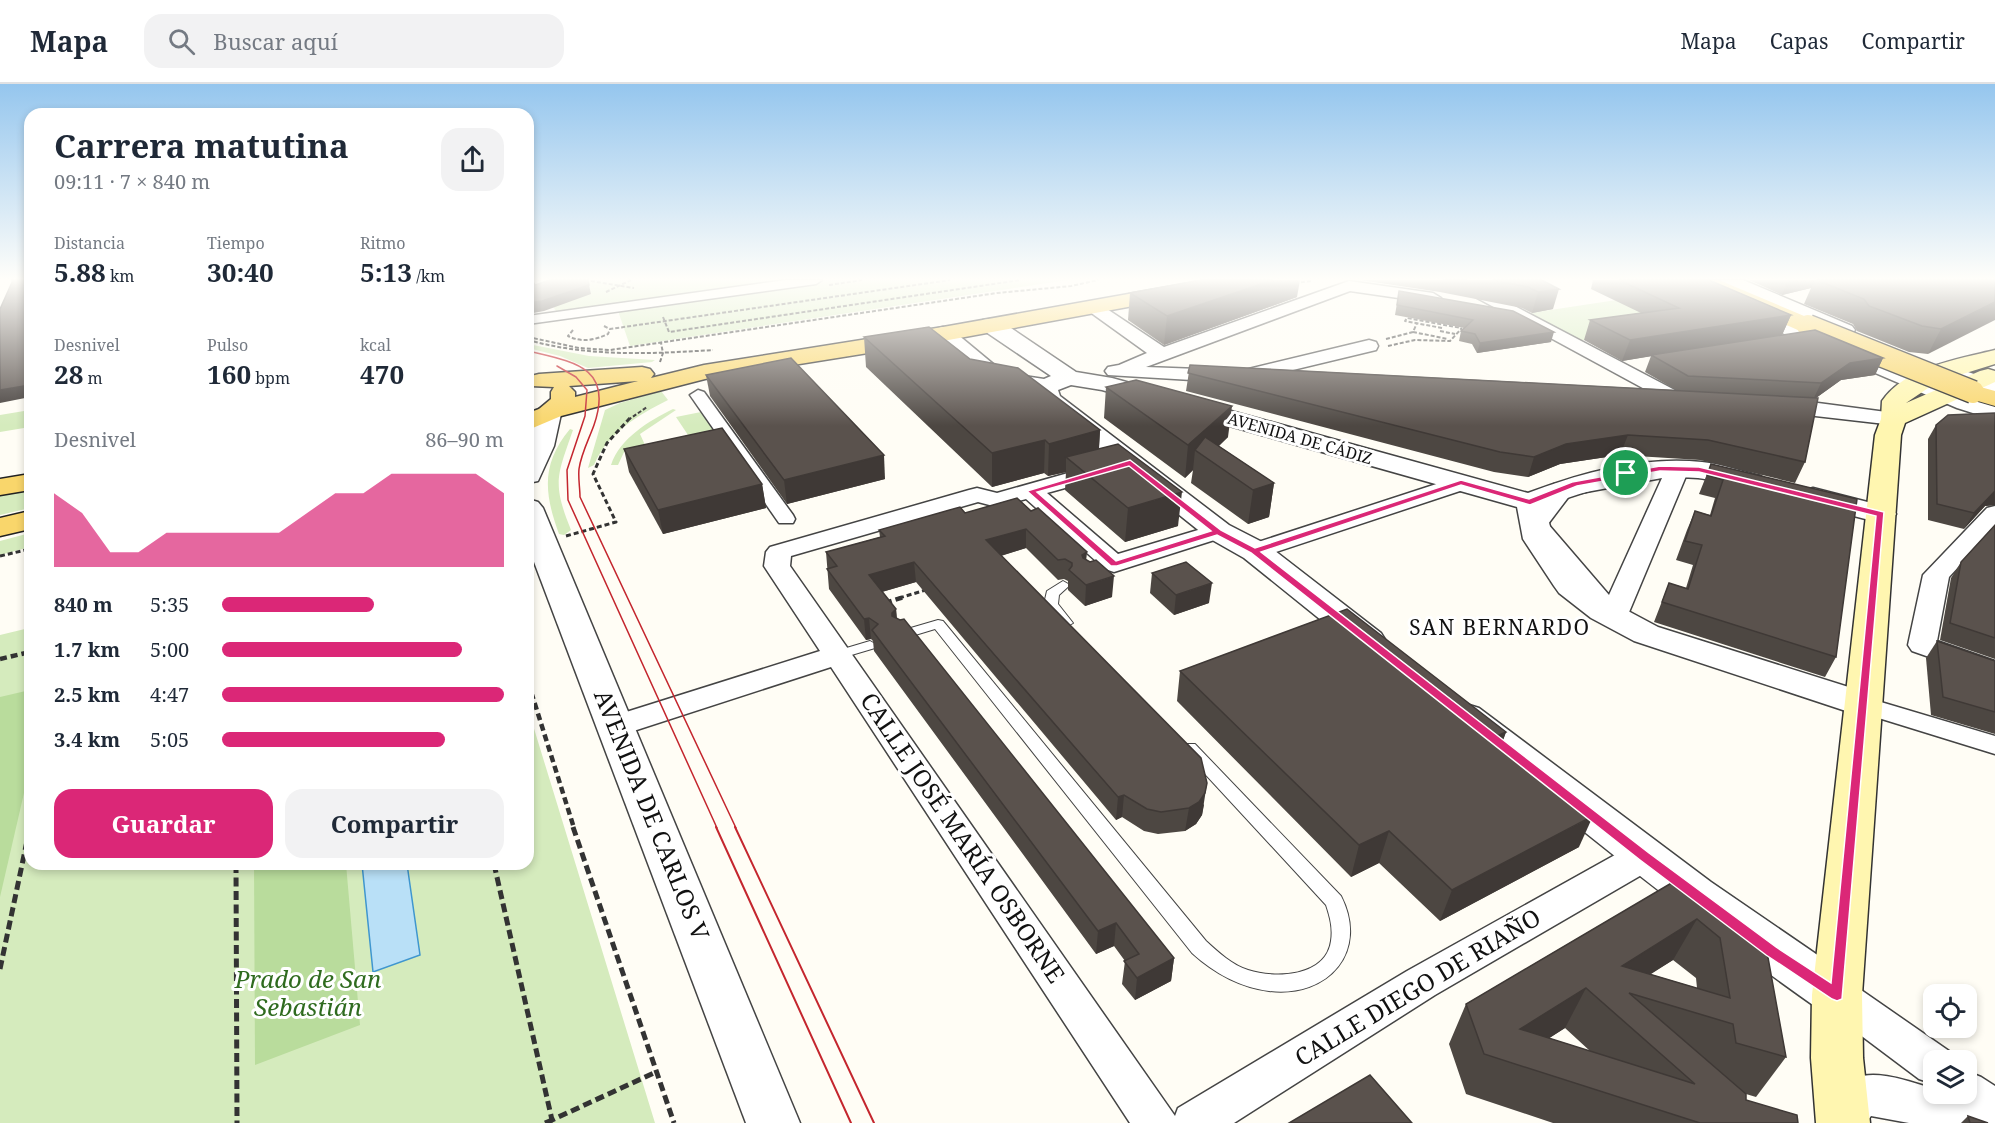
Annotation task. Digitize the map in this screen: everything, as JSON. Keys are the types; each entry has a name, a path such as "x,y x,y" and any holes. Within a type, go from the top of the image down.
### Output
{"main road":[{"path":"543,415 973,328"},
{"path":"1809,328 1961,387"},
{"path":"1843,1122 1836,1058 1837,994 1888,435 1894,419 1961,387 1995,357"},
{"path":"534,381 701,383"},
{"path":"534,381 554,385 563,392 563,401 543,415"},
{"path":"0,487 24,483"},
{"path":"0,527 24,521"}],"street":[{"path":"996,328 1057,382 1099,377 1232,328"},
{"path":"1124,328 1161,354"},
{"path":"1543,328 1681,401"},
{"path":"1790,328 1810,338 1961,387"},
{"path":"1836,328 1961,387 1995,414"},
{"name":"AVENIDA DE CÁDIZ","path":"943,334 946,339 997,379 1104,383 1461,483 1532,513"},
{"path":"1776,343 1810,338"},
{"path":"1239,377 1380,344"},
{"path":"1618,369 1652,363"},
{"path":"1115,371 1311,381"},
{"path":"1057,382 1049,399 1218,531 1255,551 1394,660"},
{"path":"701,383 786,519"},
{"path":"1633,399 1704,403"},
{"path":"1761,406 1818,409 1894,419"},
{"path":"534,462 541,446 543,415"},
{"path":"1130,463 1031,491 1106,569 1218,531"},
{"path":"1881,514 1699,470 1678,469 1626,473 1575,484 1562,489 1532,513 1538,540 1570,586 1613,617 1646,633 1995,746"},
{"path":"1613,617 1678,469"},
{"path":"1255,551 1461,483"},
{"name":"CALLE JOSÉ MARÍA OSBORNE","path":"1031,491 997,500 977,495 779,552 777,566 854,650 1156,1123"},
{"path":"1995,513 1936,575 1922,645 1995,671"},
{"name":"AVENIDA DE CARLOS V","path":"534,523 773,1123"},
{"path":"615,726 854,650"},
{"path":"1440,697 1644,856 1771,951 1837,994 1923,1057"},
{"name":"CALLE DIEGO DE RIAÑO","path":"1194,1123 1421,983 1644,856"},
{"path":"1843,1122 1852,1106 1860,1098 1883,1094 1965,1123"},
{"path":"1977,1098 1995,1112"}],"lane":[{"path":"0,479 24,477"},
{"path":"1063,585 1052,594 1051,604 1058,615 1075,632"},
{"path":"902,635 938,624 1213,960 1230,971 1269,983 1307,979 1323,970 1334,959 1341,946 1343,931 1341,916 1334,900 1174,734"}],"path":[{"path":"576,328 570,331 568,336 585,340 598,338 614,328"},
{"path":"668,328 669,332 693,328"},
{"path":"534,340 579,348 610,350 758,328"},
{"path":"1431,341 1433,336 1442,328"},
{"path":"1444,328 1456,334"},
{"path":"1380,344 1451,340 1462,328"},
{"path":"1380,344 1413,332 1451,340"},
{"path":"1397,337 1407,342"},
{"path":"534,341 581,353 663,353 716,350"},
{"path":"660,361 663,353 661,343"},
{"path":"601,526 616,522 593,474 597,462 607,440 625,420 648,407"},
{"path":"0,556 24,550"},
{"path":"878,605 934,588"},
{"path":"0,659 24,653"},
{"path":"534,701 593,890 674,1123"},
{"path":"0,969 24,855"},
{"path":"236,870 237,1123"},
{"path":"495,870 552,1120"},
{"path":"545,1123 657,1072"}],"green space":[{"path":"624,328 746,328 630,346"},
{"path":"1552,328 1661,328 1577,341"},
{"path":"534,345 589,356 655,360 588,368 560,356 534,350"},
{"path":"661,391 668,400 645,412 615,434 594,465 588,468 605,410 620,403"},
{"path":"673,409 676,410 640,434 645,445 625,450 618,465 611,465 615,455 636,431"},
{"path":"24,411 24,428 0,432 0,415"},
{"path":"701,412 713,430 688,435 676,417"},
{"path":"570,429 573,430 563,458 559,480 561,501 571,530 564,535 559,534 550,505 548,479 554,454"},
{"path":"24,489 24,509 0,515 0,494"},
{"path":"24,535 24,549 0,555 0,541"},
{"name":"Prado de San Sebastián","path":"24,629 24,870 534,870 534,729 655,1123 0,1123 0,635"},
{"path":"24,691 24,793 0,897 0,697"},
{"path":"254,870 347,870 360,1025 255,1065"}],"water":[{"path":"363,870 408,870 420,955 373,972"}],"building":[{"path":"0,328 24,328 24,386 0,390"},
{"path":"931,328 970,359 1018,368 1100,430 1049,444 1045,440 992,453 864,337"},
{"path":"1464,328 1547,328 1554,332 1480,343 1475,334 1461,331"},
{"path":"1607,328 1704,328 1630,340"},
{"path":"1815,330 1883,358 1850,363 1821,383 1688,376 1651,355"},
{"path":"791,358 884,455 784,480 706,375"},
{"path":"1190,365 1818,398 1805,462 1708,440 1628,435 1566,444 1534,457 1500,452 1188,373"},
{"path":"1136,380 1232,406 1188,445 1106,387"},
{"path":"1995,413 1995,491 1974,513 1937,504 1936,425 1948,415"},
{"path":"722,428 762,484 658,510 624,449"},
{"path":"1205,437 1274,483 1253,490 1195,450"},
{"path":"1118,444 1182,492 1128,508 1066,457"},
{"path":"1711,464 1857,499 1836,657 1662,602 1669,583 1688,589 1702,545 1685,541 1695,511 1711,516 1723,480 1707,475"},
{"path":"1017,498 1031,511 1038,508 1087,552 1082,555 1083,558 1090,562 1096,560 1114,576 1086,585 1069,570 1072,563 1065,559 1058,560 1026,529 986,540 1201,758 1207,783 1205,793 1199,802 1189,808 1161,812 1147,809 1124,795 1118,797 914,562 869,575 896,609 892,616 900,620 904,619 1174,958 1137,978 1124,961 1139,954 1116,923 1098,931 872,630 878,624 869,618 864,619 827,569 837,566 826,552 885,536 879,530 960,507 965,513"},
{"path":"1995,525 1995,638 1950,623 1961,562"},
{"path":"1186,562 1212,583 1176,595 1152,573"},
{"path":"1347,609 1506,732 1493,738 1593,816 1452,890 1389,831 1359,845 1180,671"},
{"path":"1937,641 1995,661 1995,712 1943,697"},
{"path":"1680,878 1765,941 1786,1057 1736,1043 1733,1024 1629,993 1746,1094 1746,1100 1797,1115 1798,1123 1700,1123 1484,1054 1466,1004","holes":["1697,919 1720,938 1730,998 1622,966","1586,988 1695,1084 1520,1029"]},
{"path":"1370,1075 1412,1123 1289,1123"},
{"path":"1968,1116 1988,1123 1970,1123"}],"tram line":[{"path":"534,352 574,364 586,370 594,379 599,391 599,406 580,463 580,497 736,828"},
{"path":"557,366 576,377 587,390 585,416 567,470 568,500 717,828"},
{"path":"716,827 851,1123"},
{"path":"735,827 874,1123"}],"district":[{"name":"SAN BERNARDO","path":"1500,628"}],"route":[{"path":"1626,473 1575,484 1530,502 1461,483 1255,551 1218,531 1130,463 1031,491 1114,564 1218,531 1255,551 1644,856 1771,951 1837,994 1881,514 1699,470 1660,469 1626,473"}]}
